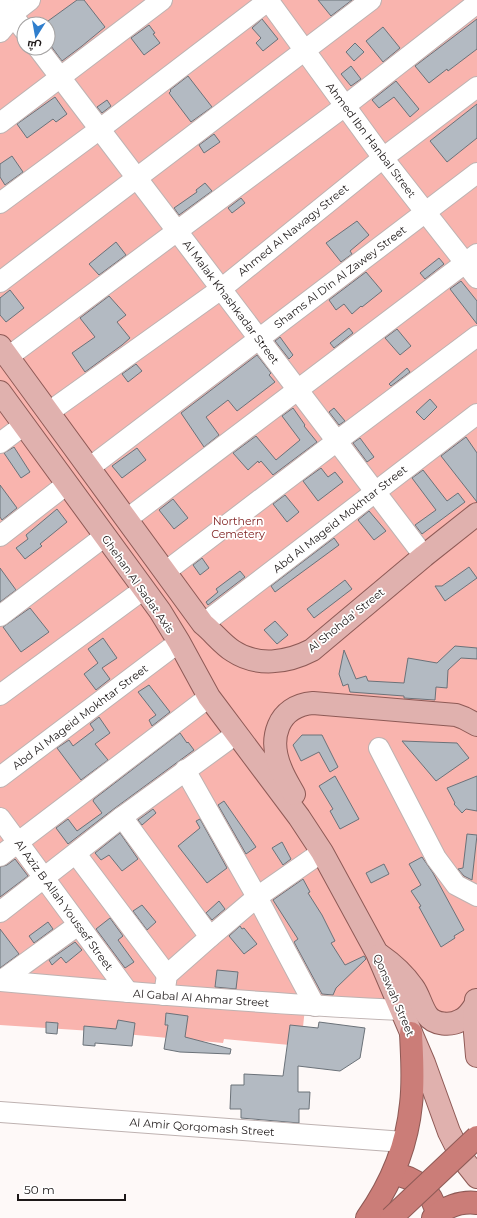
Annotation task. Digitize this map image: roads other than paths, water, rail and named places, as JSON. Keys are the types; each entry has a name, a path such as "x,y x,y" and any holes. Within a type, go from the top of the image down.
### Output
{"highway":[{"path":"367,1218 382,1195 393,1174 409,1122 413,1072 411,1033"},
{"path":"390,1218 477,1136"},
{"path":"393,1174 409,1178 422,1187 432,1199 435,1216 454,1205 463,1203 477,1203"}],"main road":[{"path":"4,351 203,624"},
{"name":"Ghehan Al Sadat Axis","path":"0,392 160,611 209,697 299,818"},
{"name":"Al Shohda' Street","path":"203,624 232,650 255,660 268,662 280,661 302,655 316,646 477,514"},
{"path":"424,556 477,536"},
{"path":"299,818 296,798 281,769 276,749 277,730 280,722 290,710 297,706 313,703 456,715 477,725"},
{"name":"Qonswah Street","path":"299,818 322,852 377,953 424,1063 449,1132 462,1158 477,1177"},
{"path":"377,953 394,966 409,981 415,989 428,1016 440,1023 454,1023 461,1020 467,1016 476,1000"},
{"path":"476,1000 474,1021 477,1056"}],"street":[{"path":"4,10 30,0"},
{"path":"0,123 162,0"},
{"path":"0,203 100,130 268,0"},
{"name":"Ahmed Ibn Hanbal Street","path":"268,0 383,158 426,212 473,265"},
{"path":"0,282 371,0"},
{"path":"4,351 177,231 345,106 477,3"},
{"path":"4,10 16,22"},
{"path":"0,32 5,26 4,10"},
{"name":"Al Malak Khashkadar Street","path":"44,56 424,556"},
{"name":"Ahmed Al Nawagy Street","path":"49,412 221,289 383,158 477,87"},
{"name":"Shams Al Din Al Zawey Street","path":"89,468 477,173"},
{"path":"127,520 298,390 473,265"},
{"path":"165,572 477,336"},
{"name":"Abd Al Mageid Mokhtar Street","path":"203,624 477,414"},
{"path":"0,443 24,424"},
{"path":"0,536 67,484"},
{"path":"0,616 105,536"},
{"path":"0,695 144,589"},
{"name":"Abd Al Mageid Mokhtar Street","path":"0,777 179,642"},
{"path":"0,856 209,697"},
{"path":"0,912 185,770 236,734"},
{"path":"378,748 436,858 456,885 477,896"},
{"path":"185,770 257,898 315,1006"},
{"name":"Al Aziz B Allah Youssef Street","path":"0,818 128,992"},
{"path":"122,818 210,936"},
{"path":"164,995 167,975 210,936 257,898 322,852"},
{"path":"76,854 167,975"},
{"path":"0,981 78,925"},
{"name":"Al Gabal Al Ahmar Street","path":"0,981 315,1006 402,1010"},
{"name":"Al Amir Qorqomash Street","path":"0,1112 404,1142"}],"park label":[{"name":"Northern Cemetery","path":"238,527"}]}
